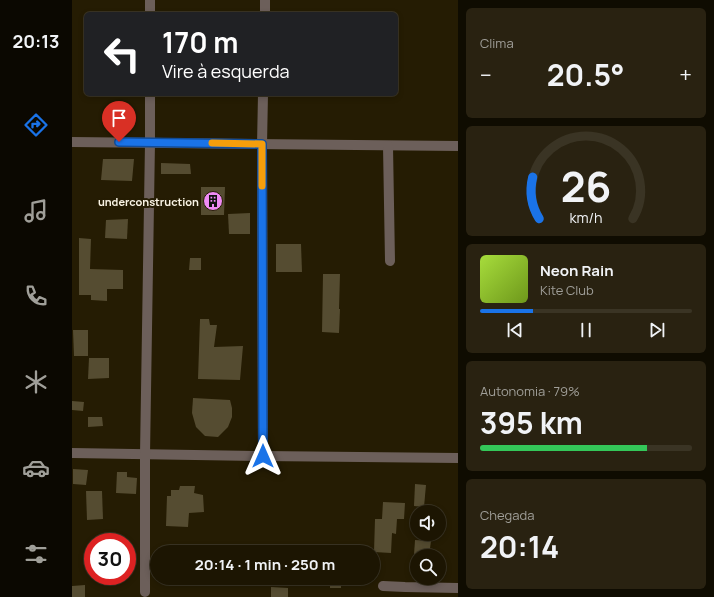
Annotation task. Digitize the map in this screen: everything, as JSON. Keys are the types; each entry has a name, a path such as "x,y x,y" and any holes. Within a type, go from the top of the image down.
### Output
{"street":[{"path":"150,0 150,12"},
{"path":"264,12 265,0"},
{"path":"145,592 145,454 150,96"},
{"path":"263,96 263,456"},
{"path":"72,142 458,146"},
{"path":"388,146 390,261"},
{"path":"72,453 458,458"},
{"path":"383,586 458,588"}],"building":[{"path":"103,159 134,159 132,181 101,180"},
{"path":"161,163 190,164 191,174 161,174"},
{"name":"underconstruction","path":"201,187 225,187 224,215 201,215"},
{"path":"250,213 250,234 229,234 228,214"},
{"path":"128,219 127,239 105,238 106,220"},
{"path":"79,238 91,239 90,269 123,270 123,289 107,289 107,301 91,300 91,295 79,295"},
{"path":"276,244 301,244 302,272 276,272"},
{"path":"190,258 201,258 201,270 189,270"},
{"path":"323,274 340,274 339,333 322,332"},
{"path":"200,319 209,319 210,325 217,325 214,347 243,346 240,380 198,379"},
{"path":"73,330 88,330 88,356 74,356"},
{"path":"89,358 109,358 109,378 88,379"},
{"path":"193,398 230,400 232,417 228,427 218,437 205,436 196,427 192,413"},
{"path":"72,401 84,402 83,411 72,410"},
{"path":"88,417 102,417 103,426 88,427"},
{"path":"73,469 88,470 86,485 73,484"},
{"path":"117,472 127,472 127,477 137,478 136,494 116,493"},
{"path":"415,484 426,485 424,505 414,505"},
{"path":"180,486 195,486 194,493 203,495 204,512 189,513 188,527 166,526 167,496 171,496 171,490 179,490"},
{"path":"86,491 102,491 103,519 87,520"},
{"path":"383,502 405,503 404,519 397,519 396,534 392,533 391,553 380,552 380,545 374,545 375,519 382,519"},
{"path":"415,541 431,541 430,549 414,549"},
{"path":"85,585 85,597 72,597 72,586"},
{"path":"330,585 341,585 341,588 330,588"},
{"path":"271,587 288,588 288,597 271,597"}],"slow traffic":[{"path":"212,143 262,144 262,186"}],"place":[{"name":"underconstruction","path":"213,201"}],"route":[{"path":"119,142 262,144 263,456"}]}
